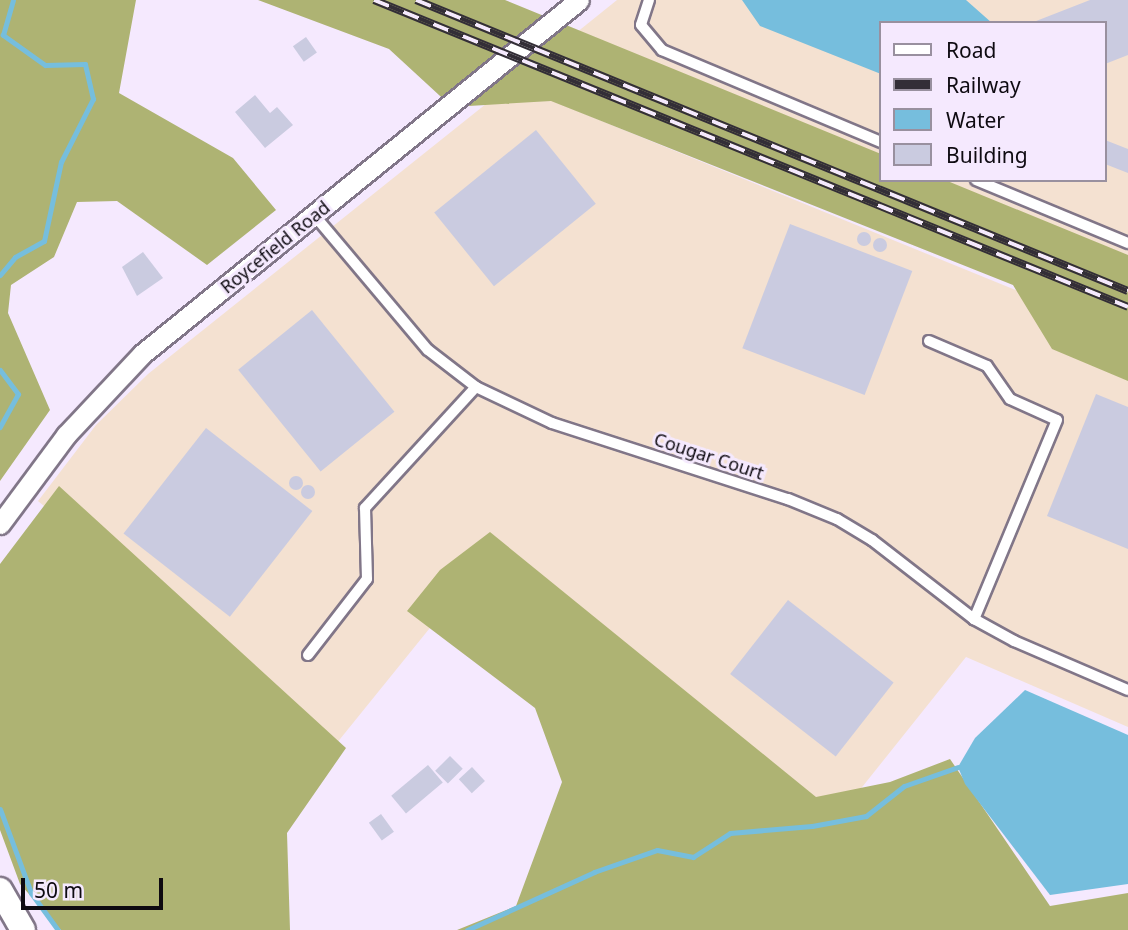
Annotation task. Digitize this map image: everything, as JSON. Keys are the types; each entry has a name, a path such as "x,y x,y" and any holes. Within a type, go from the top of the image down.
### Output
{"street":[{"name":"Roycefield Road","path":"0,524 105,389 579,0"},
{"path":"0,890 23,930"}],"lane":[{"path":"649,0 641,25 662,50 880,142"},
{"path":"981,182 1128,243"},
{"name":"Cougar Court","path":"315,216 428,350 476,387 552,423 788,499 837,519 872,540 974,619 1014,642 1128,690"},
{"path":"929,341 987,366 1010,399 1057,420 974,619"},
{"path":"307,655 367,579 365,508 476,387"}],"shaded area":[{"path":"617,0 1128,0 1128,259 940,182 1107,182 1107,21 880,21 880,158 576,33"},
{"path":"511,84 1128,336 1128,727 966,657 839,816 497,545 332,749 38,501 96,425 148,374"}],"green space":[{"path":"0,0 136,0 119,93 233,158 276,210 207,265 117,201 77,202 54,257 11,285 8,313 50,410 0,481"},
{"path":"258,0 505,0 880,154 880,182 950,182 1128,255 1128,381 1052,349 1013,285 551,101 452,107 389,49"},
{"path":"59,486 346,748 287,833 290,930 61,930 20,884 0,830 0,564"},
{"path":"490,532 816,797 890,782 950,759 1050,906 1128,893 1128,930 457,930 516,906 562,782 535,708 407,611 440,570"}],"water":[{"path":"742,0 966,0 990,21 880,21 880,74 760,26"},
{"path":"1025,690 1128,735 1128,884 1050,895 965,784 958,767 975,738"}],"building":[{"path":"1090,0 1128,0 1128,55 1107,63 1107,21 1036,21"},
{"path":"306,37 317,53 304,62 293,46"},
{"path":"255,95 270,113 277,107 293,125 265,148 235,112"},
{"path":"536,130 596,204 494,286 434,212"},
{"path":"1107,141 1128,149 1128,173 1107,165"},
{"path":"790,224 912,271 865,395 742,348"},
{"path":"864,232 869,234 869,244 864,246 859,244 857,239 859,234"},
{"path":"880,238 885,240 885,250 880,252 875,250 873,245 875,240"},
{"path":"143,252 163,278 137,296 122,267"},
{"path":"312,310 394,412 321,472 238,370"},
{"path":"1096,394 1128,407 1128,549 1047,516"},
{"path":"206,428 312,511 230,617 124,534"},
{"path":"296,476 301,478 301,488 296,490 291,488 289,483 291,478"},
{"path":"308,485 313,487 313,497 308,499 303,497 301,492 303,487"},
{"path":"788,600 894,682 836,757 730,674"},
{"path":"450,756 463,769 448,784 435,771"},
{"path":"428,765 443,783 406,813 391,796"},
{"path":"472,767 485,781 472,793 459,779"},
{"path":"381,814 394,832 382,841 369,823"}],"waterway":[{"path":"0,275 15,257 44,241 61,162 93,99 85,64 45,65 3,35 13,0"},
{"path":"0,370 18,394 0,427"},
{"path":"467,930 594,872 657,850 693,857 730,833 812,826 866,816 904,786 958,767"},
{"path":"0,809 31,893 58,930"}],"railway":[{"path":"374,0 1128,307"},
{"path":"416,0 1128,291"}]}
